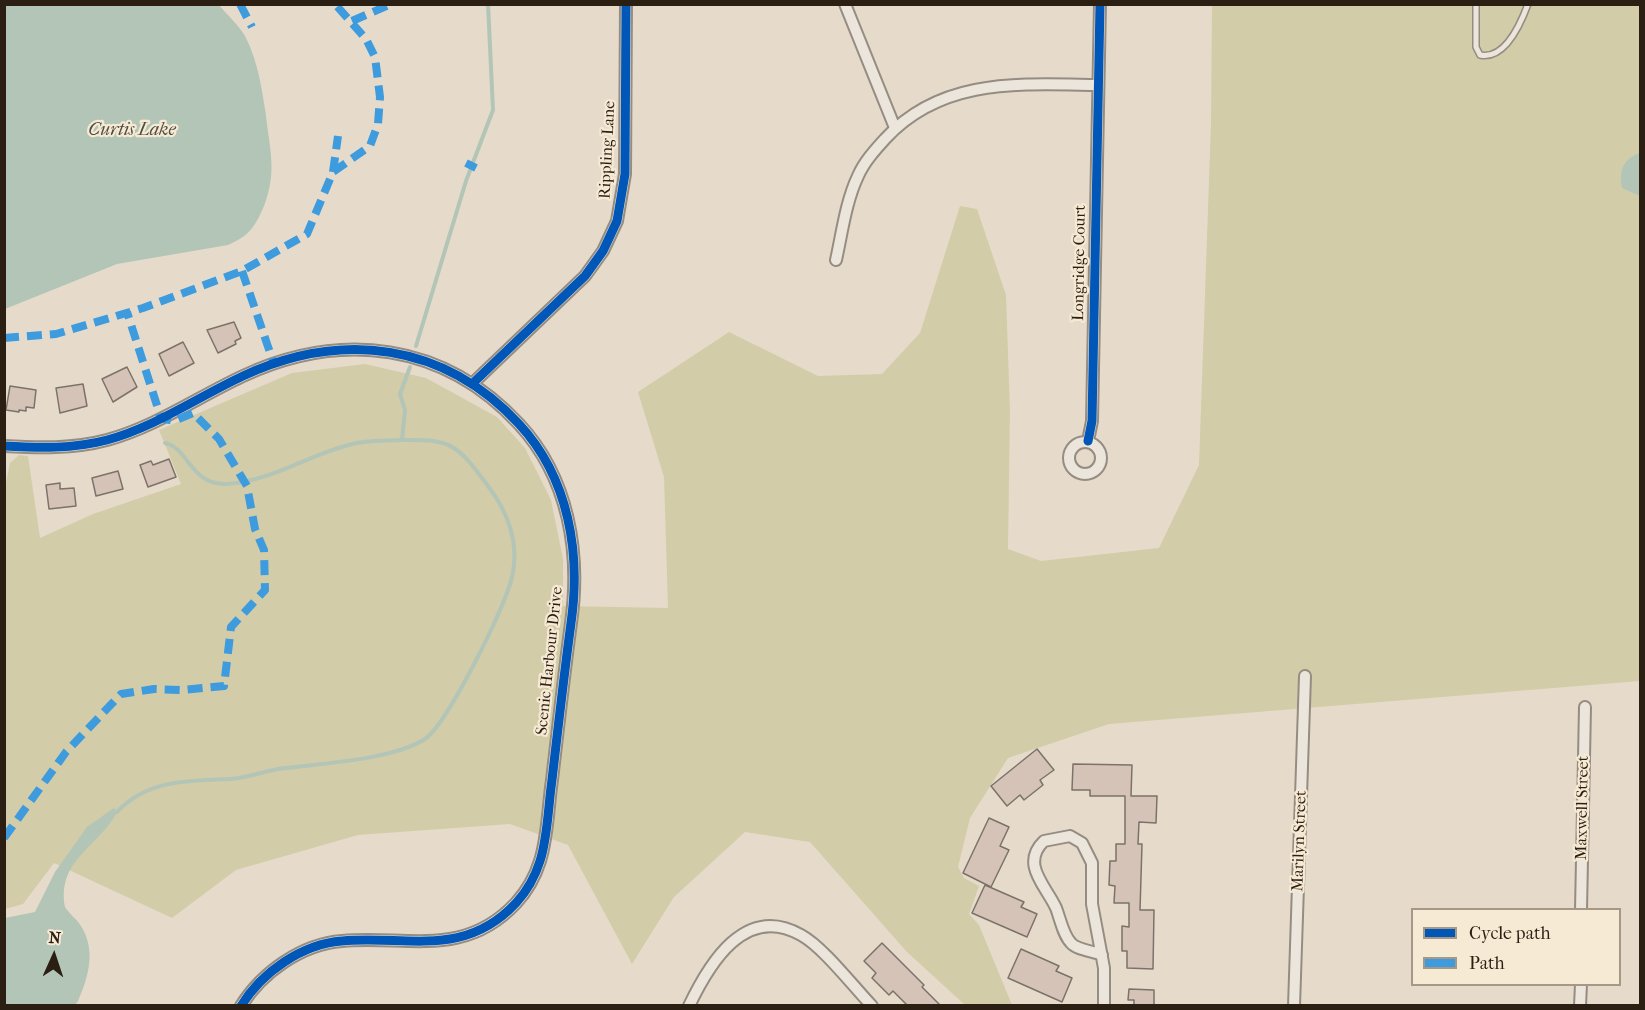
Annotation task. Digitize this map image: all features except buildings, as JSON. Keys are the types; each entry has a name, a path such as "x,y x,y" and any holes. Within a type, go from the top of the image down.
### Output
{"street":[{"name":"Rippling Lane","path":"472,384 585,276 603,251 616,221 625,174 626,4"},
{"path":"845,4 895,128"},
{"name":"Longridge Court","path":"1088,441 1092,421 1100,4"},
{"path":"836,260 857,176 872,154 895,128 932,103 980,87 1012,84 1098,85"},
{"name":"Scenic Harbour Drive","path":"4,446 60,448 109,439 144,426 263,368 329,350 364,348 404,354 439,366 472,384 508,412 539,449 560,492 572,538 573,610 544,846 538,867 516,902 498,919 473,933 430,943 351,940 326,943 291,958 274,970 256,986 241,1005"},
{"name":"Marilyn Street","path":"1294,1005 1305,676"},
{"name":"Maxwell Street","path":"1581,908 1585,707"},
{"path":"1102,955 1076,947 1067,938 1054,904 1038,879 1034,866 1036,850 1044,840 1070,836 1082,843 1088,852 1092,863 1092,904 1102,955 1104,1005"},
{"path":"689,1005 700,982 726,947 747,932 766,927 781,927 802,935 872,1005"},
{"path":"1580,1005 1581,986"}],"lane":[{"path":"1476,4 1476,47 1480,55 1488,57 1497,52 1517,29 1528,4"}],"shaded area":[{"path":"1212,5 1640,5 1640,681 1109,724 1008,758 970,818 958,867 964,878 979,886 969,914 979,925 1012,1005 965,1005 907,952 810,842 745,832 674,897 632,964 568,845 510,824 358,835 236,870 172,918 54,863 23,904 5,909 4,492 10,463 19,455 28,456 40,538 93,514 181,484 159,430 292,373 365,364 426,378 497,417 525,448 551,500 563,559 563,606 668,608 664,477 638,392 729,332 818,376 882,374 920,333 960,206 977,209 1006,295 1010,410 1008,549 1041,561 1159,548 1199,465 1211,123"}],"water":[{"name":"Curtis Lake","path":"5,4 219,5 245,36 259,75 266,116 271,161 270,183 264,206 258,220 250,230 228,245 117,264 5,309"},
{"path":"1640,153 1640,196 1622,188 1621,176 1626,162"},
{"path":"114,808 117,812 109,824 73,865 64,891 65,907 86,935 90,954 88,973 78,1001 75,1005 5,1005 5,918 35,912 55,872 87,827"}],"waterway":[{"path":"416,346 466,181 493,110 488,4"},
{"path":"402,440 405,410 400,394 410,367"},
{"path":"117,812 142,793 169,784 236,778 278,769 374,757 425,739 435,729 461,689 488,637 507,592 514,565 510,529 495,496 468,461 452,447 443,443 417,440 358,443 258,478 226,484 214,483 205,479 180,452 165,443"}],"marked path":[{"path":"240,4 252,27"},
{"path":"4,338 56,334 143,308 242,271 307,234 333,172 370,146 378,124 380,97 375,57 366,39 335,4"},
{"path":"352,21 391,4"},
{"path":"333,172 338,136"},
{"path":"466,163 476,168"},
{"path":"242,271 274,364"},
{"path":"4,838 66,752 121,694 154,689 182,690 224,686 231,627 265,590 264,550 255,529 247,486 219,439 193,413 174,421 161,418 127,312"}],"cycle path":[{"path":"472,384 585,276 603,251 617,221 625,174 626,4"},
{"path":"1088,441 1092,421 1100,4"},
{"path":"4,446 69,446 107,440 142,427 226,384 280,362 317,353 354,350 390,352 425,361 458,376 490,397 519,424 536,445 550,468 568,518 574,570 574,597 545,842 538,867 527,889 516,903 496,920 476,932 455,938 434,941 342,941 312,948 284,962 272,971 241,1006"}]}
